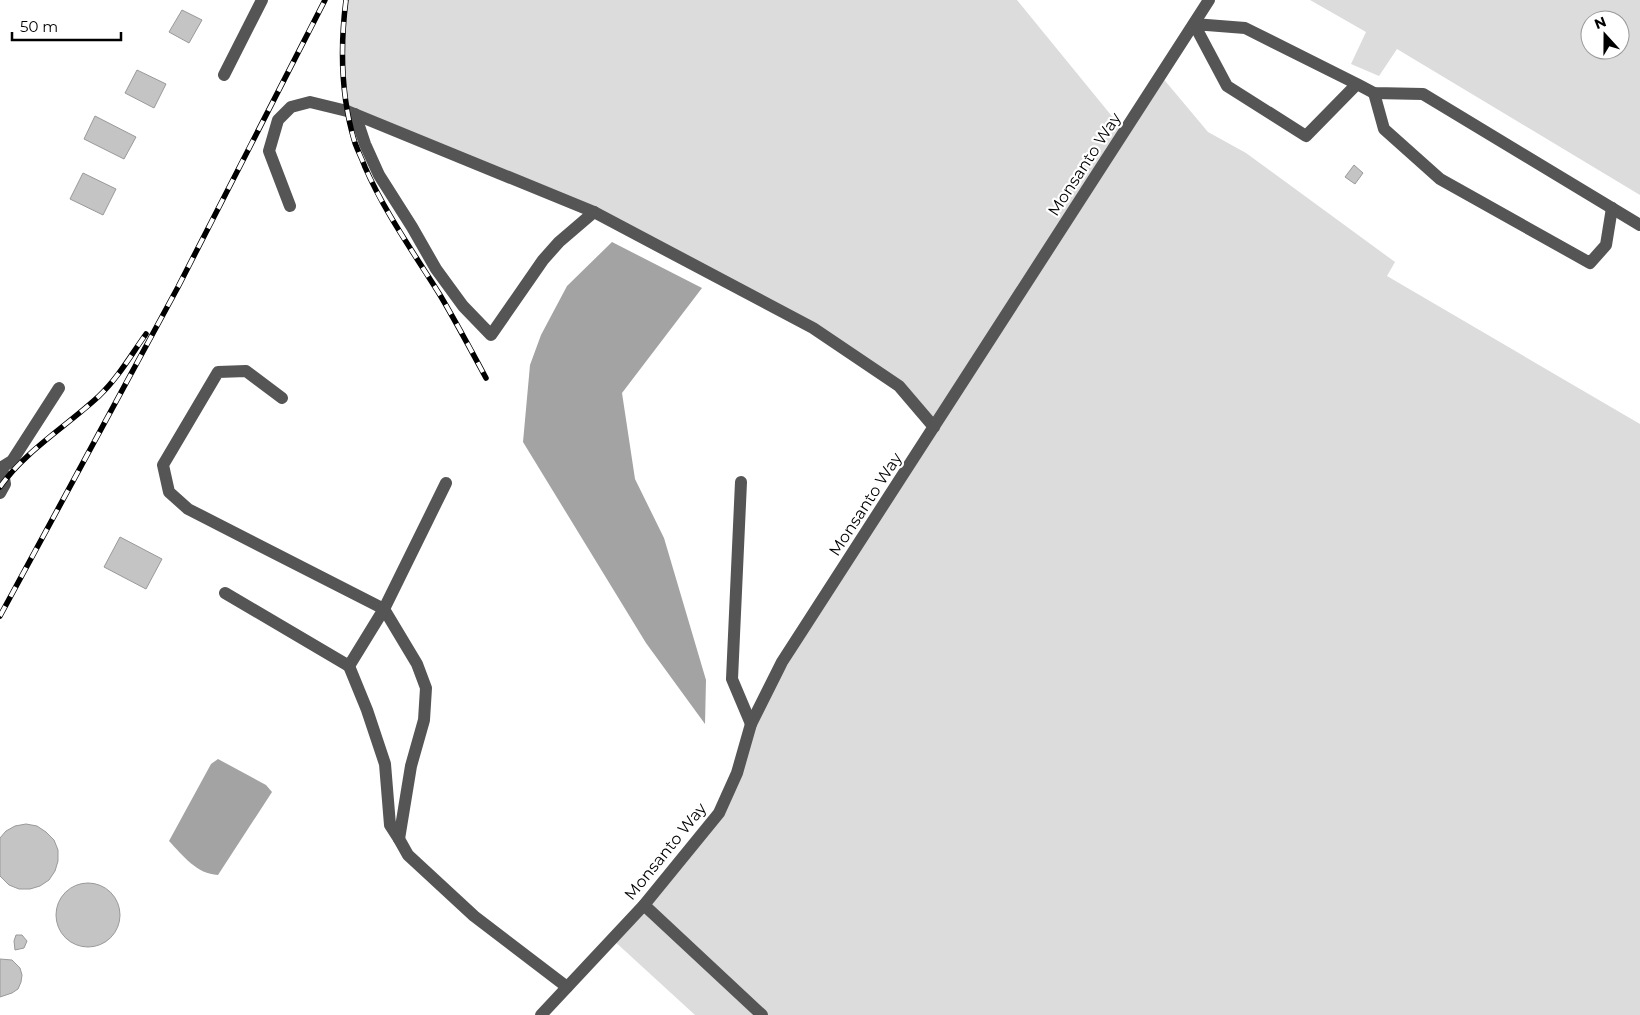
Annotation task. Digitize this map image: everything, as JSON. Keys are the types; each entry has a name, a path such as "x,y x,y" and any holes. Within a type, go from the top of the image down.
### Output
{"street":[{"path":"224,75 262,0"},
{"name":"Monsanto Way","path":"541,1015 644,905 719,813 737,773 751,724 782,662 1210,0"},
{"path":"1194,24 1227,86 1306,136 1357,84"},
{"path":"1194,24 1245,28 1374,93 1423,94 1640,225"},
{"path":"1374,93 1384,129 1440,179 1590,263 1606,245 1612,208"},
{"path":"290,206 270,150 278,120 291,107 310,102 355,114 594,212 813,328 899,386 934,427"},
{"path":"355,114 365,144 379,174 436,269 463,306 492,335 543,260 559,242 594,212"},
{"path":"282,398 246,371 218,372 163,466 169,492 188,509 384,609 417,664 426,688 424,720 411,766 399,839"},
{"path":"0,493 5,484 1,468 12,461 59,388"},
{"path":"741,482 732,679 751,724"},
{"path":"349,666 384,609 446,483"},
{"path":"225,593 349,666 367,710 385,764 390,825 408,855 474,916 567,987"},
{"path":"644,905 762,1015"}],"shaded area":[{"path":"346,0 1017,0 1124,131 1161,76 1208,132 1246,153 1395,262 1387,276 1640,424 1640,1015 695,1015 612,939 719,813 751,724 934,427 899,386 813,328 594,212 347,111 343,56"},
{"path":"1310,0 1640,0 1640,195 1397,49 1379,76 1351,64 1366,32"},
{"path":"612,242 702,288 622,393 635,479 664,538 706,680 705,724 646,643 523,442 530,365 541,335 567,286"},
{"path":"218,759 266,785 272,792 218,875 210,874 197,868 169,841 211,764"}],"building":[{"path":"182,10 202,20 189,43 169,32"},
{"path":"137,70 166,84 154,108 125,93"},
{"path":"95,116 136,137 124,159 84,139"},
{"path":"1354,165 1363,173 1355,184 1345,177"},
{"path":"83,173 116,189 103,215 70,199"},
{"path":"120,537 162,559 146,589 104,567"},
{"path":"26,824 37,826 54,840 58,850 58,861 55,871 49,880 40,886 30,889 19,889 9,885 0,876 0,838 6,831 15,826"},
{"path":"82,883 94,883 111,892 118,903 120,915 118,927 111,938 94,947 82,947 70,942 61,933 56,921 56,909 61,897 70,888"},
{"path":"16,935 22,935 27,941 24,948 15,950 14,941"},
{"path":"0,959 12,960 20,968 22,975 18,989 0,997"}],"railway":[{"path":"0,616 178,287 325,0"},
{"path":"346,0 343,36 344,90 355,143 373,184 400,232 440,295 486,378"},
{"path":"0,487 34,450 106,389 146,334"}]}
